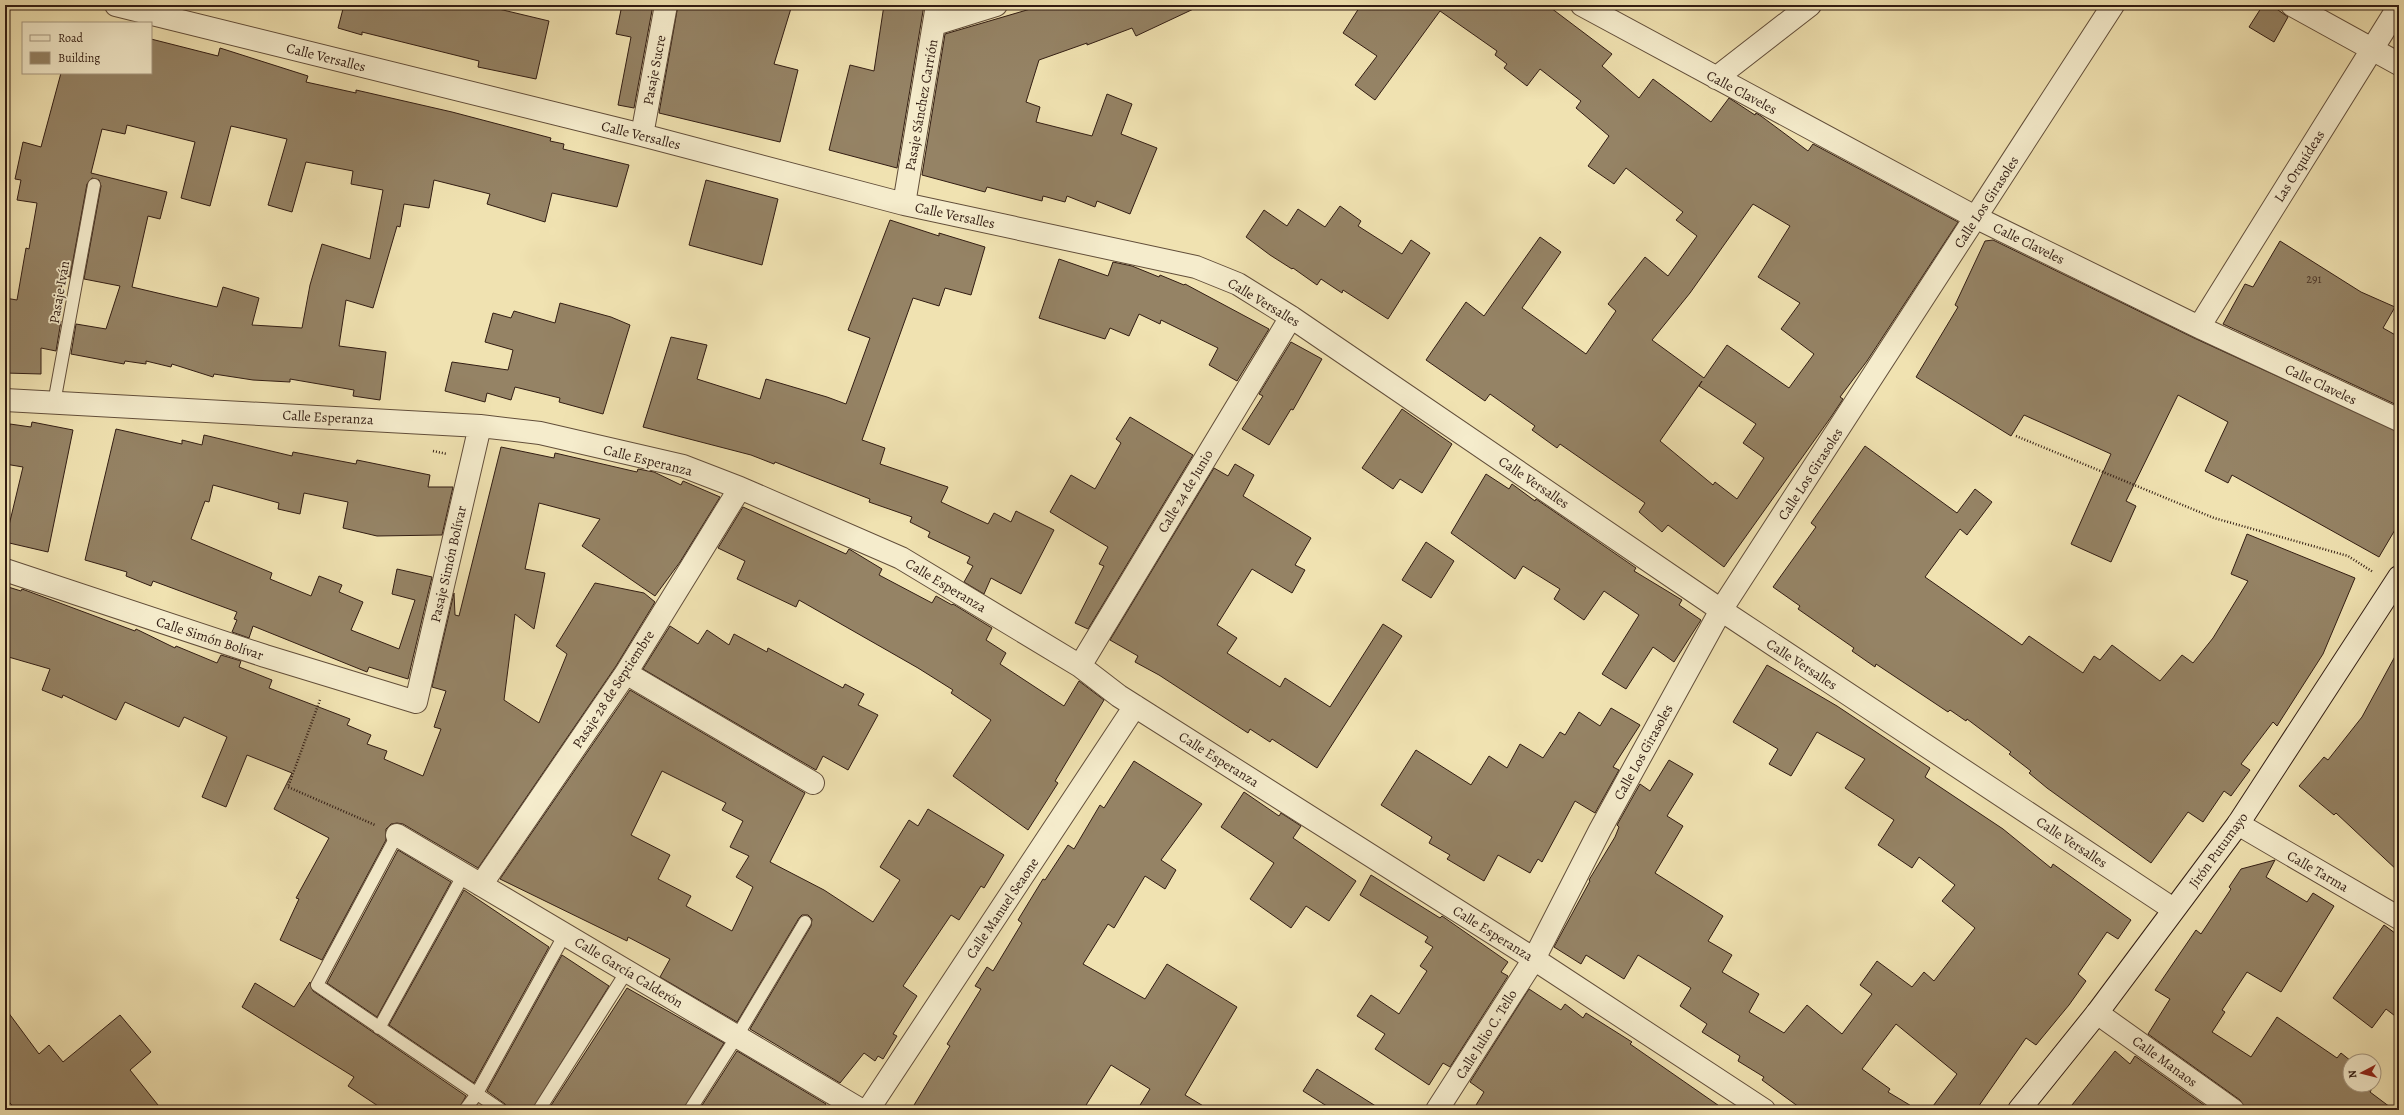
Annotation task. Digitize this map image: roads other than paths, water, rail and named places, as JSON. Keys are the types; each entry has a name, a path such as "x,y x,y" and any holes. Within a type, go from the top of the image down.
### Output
{"street":[{"name":"Calle Versalles","path":"116,5 642,135 904,204 1196,267 1238,284 1291,317 1721,610 2173,909"},
{"name":"Pasaje Sucre","path":"642,135 666,5"},
{"path":"936,15 996,5"},
{"name":"Calle Claveles","path":"1582,5 1977,218 2199,326 2399,420"},
{"path":"1716,78 1810,5"},
{"name":"Calle Los Girasoles","path":"1534,959 1600,830 1721,610 1977,218 2113,5"},
{"path":"2292,5 2371,50 2399,64"},
{"name":"Las Orquídeas","path":"2199,326 2399,6"},
{"name":"Pasaje Sánchez Carrión","path":"904,204 936,15"},
{"name":"Calle 24 de Junio","path":"1080,666 1291,317"},
{"name":"Calle Esperanza","path":"5,400 480,426 540,433 683,466 740,488 901,558 1080,666 1135,706 1534,959 1764,1110"},
{"name":"Pasaje Simón Bolívar","path":"416,702 480,426"},
{"name":"Pasaje 28 de Septiembre","path":"472,879 626,673 740,488"},
{"name":"Calle Simón Bolívar","path":"5,570 329,676 416,702"},
{"name":"Jirón Putumayo","path":"2019,1110 2097,1013 2173,909 2238,824 2396,581"},
{"path":"626,673 813,783"},
{"name":"Calle Manuel Seaone","path":"868,1110 1135,706"},
{"name":"Calle Tarma","path":"2238,824 2399,918"},
{"name":"Calle García Calderón","path":"397,835 862,1110"},
{"name":"Calle Julio C. Tello","path":"1437,1110 1534,959"},
{"name":"Calle Manaos","path":"2097,1013 2234,1110"}],"lane":[{"name":"Pasaje Iván","path":"54,403 94,185"},
{"path":"397,835 317,985 476,1095 501,1110"},
{"path":"378,1028 472,879"},
{"path":"690,1110 737,1036 805,922"},
{"path":"465,1110 476,1095 565,934"},
{"path":"539,1110 627,971"}]}
